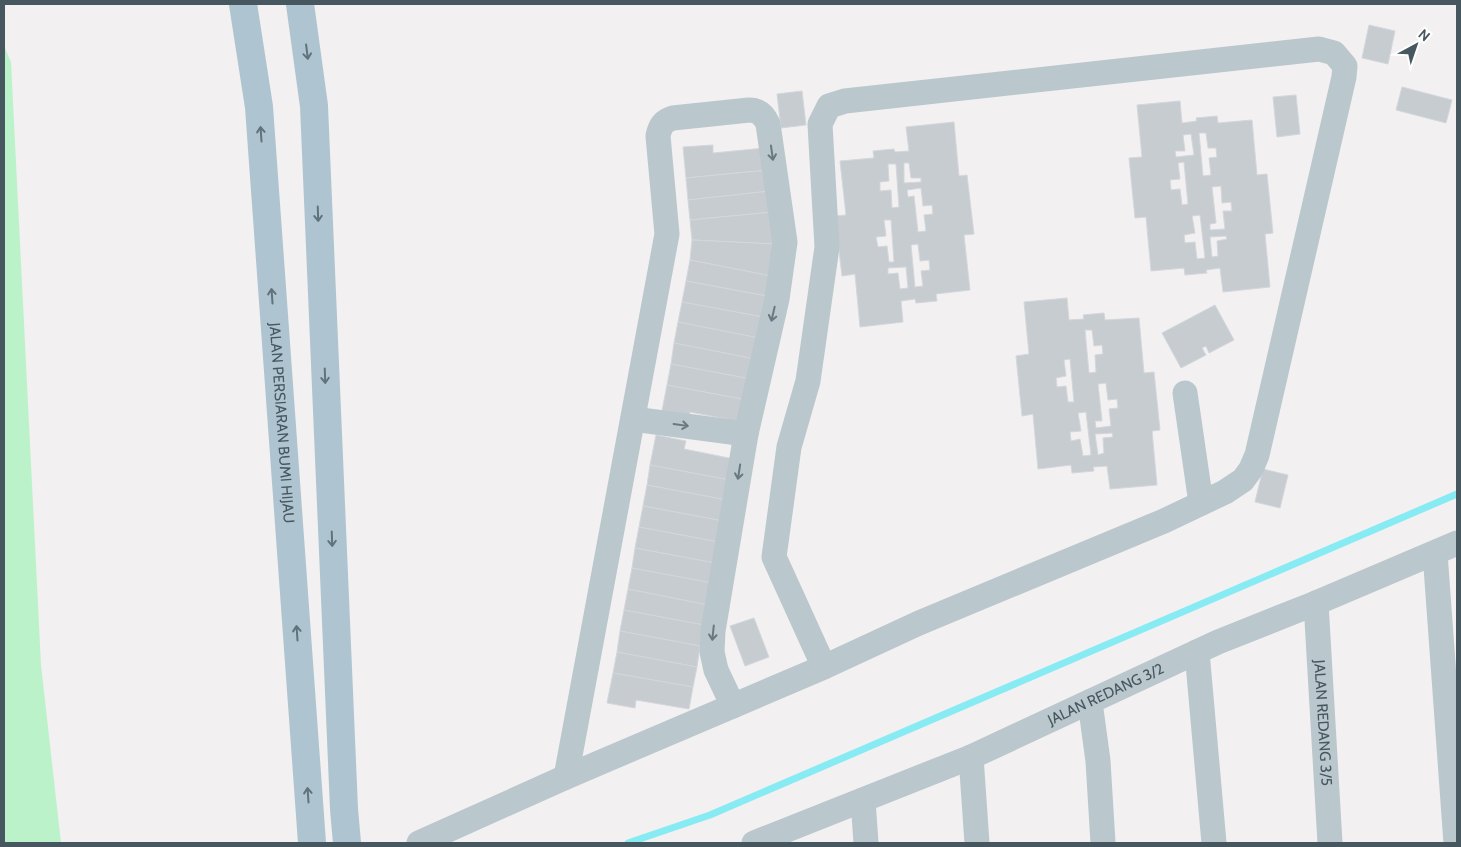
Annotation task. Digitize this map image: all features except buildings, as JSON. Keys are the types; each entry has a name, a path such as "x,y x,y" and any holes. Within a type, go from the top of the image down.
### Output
{"main road":[{"name":"JALAN PERSIARAN BUMI HIJAU","path":"243,4 259,107 312,843"},
{"path":"300,4 314,106 343,800 347,843"}],"street":[{"path":"419,843 566,777 824,667 919,623 1015,584 1201,503 1225,492 1244,480 1251,470 1257,455 1344,77 1345,66 1334,53 1319,49 1309,50 845,100 828,106 820,124 827,247 808,381 789,447 774,557 824,667"},
{"path":"566,777 667,234 659,130 662,124 674,118 755,110 761,113 768,124 785,242 777,299 746,434 713,631 712,652 716,670 732,706"},
{"path":"1185,393 1201,503"},
{"path":"633,418 746,434"},
{"name":"JALAN REDANG 3/2","path":"754,843 971,757 1197,652 1316,604 1457,543"},
{"path":"1435,553 1456,843"},
{"name":"JALAN REDANG 3/5","path":"1316,604 1330,843"},
{"path":"1197,652 1214,843"},
{"path":"1090,702 1098,761 1103,843"},
{"path":"971,757 977,843"},
{"path":"863,800 866,843"}],"green space":[{"path":"4,46 11,62 41,665 61,843 4,843"}],"waterway":[{"path":"628,843 710,815 1457,494"}]}
